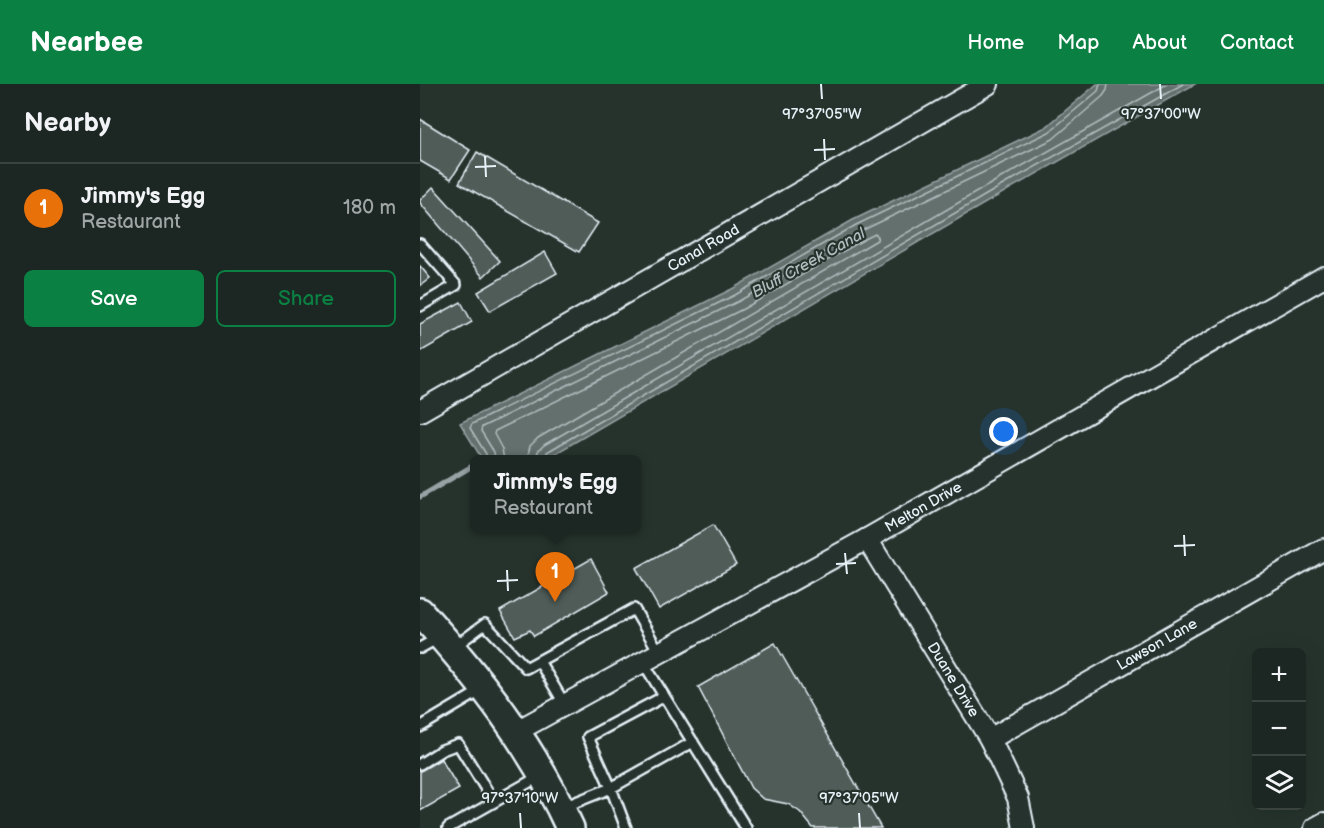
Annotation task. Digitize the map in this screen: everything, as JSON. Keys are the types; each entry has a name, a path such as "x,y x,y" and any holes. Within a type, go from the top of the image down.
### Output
{"main road":[{"path":"420,612 438,644 486,688 517,731 566,818"}],"street":[{"name":"Canal Road","path":"420,411 987,84"},
{"name":"Melton Drive","path":"517,731 867,539 1324,278"},
{"name":"Duane Drive","path":"867,539 990,739 1018,798 1024,828"},
{"name":"Lawson Lane","path":"990,739 1324,549"},
{"path":"1315,828 1324,823"}],"lane":[{"path":"420,244 456,285 420,306"},
{"path":"438,644 485,624 526,668 633,609 663,697 746,828"},
{"path":"539,661 564,705"},
{"path":"420,727 486,688"},
{"path":"626,828 588,737 663,697"},
{"path":"566,818 611,788 693,742"},
{"path":"420,764 442,750 458,744 494,802"},
{"path":"448,828 542,774"}],"water":[{"path":"1097,84 1195,84 1006,191 553,455 480,455 460,423 732,289 853,220 1046,127"}],"building":[{"path":"420,119 470,150 451,179 420,161"},
{"path":"477,152 598,223 579,252 459,183"},
{"path":"433,187 500,261 483,277 420,203 420,200"},
{"path":"545,252 557,273 490,311 478,292"},
{"path":"420,266 430,278 420,286"},
{"path":"461,302 472,322 420,352 420,324"},
{"path":"713,525 736,565 659,609 636,568"},
{"path":"591,559 609,592 534,636 530,630 515,637 500,611"},
{"path":"775,643 881,828 813,828 800,812 788,804 763,799 751,788 698,687"},
{"path":"441,759 459,789 420,811 420,771"}],"waterway":[{"name":"Bluff Creek Canal","path":"420,497 470,467"}],"place":[{"name":"Jimmy's Egg","path":"555,602"}]}
